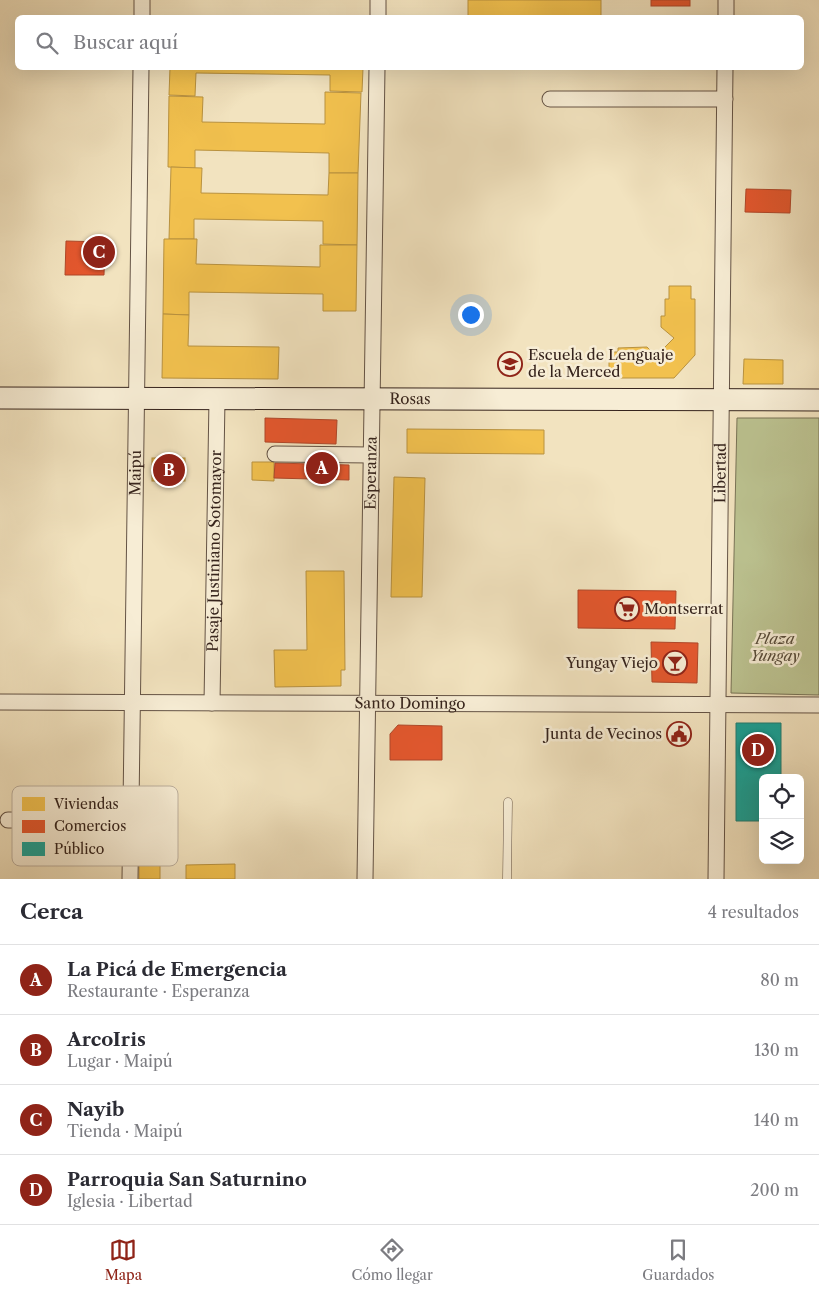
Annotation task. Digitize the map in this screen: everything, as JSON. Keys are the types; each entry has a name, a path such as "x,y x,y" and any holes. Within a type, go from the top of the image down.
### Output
{"street":[{"path":"142,0 142,15"},
{"path":"378,0 378,15"},
{"path":"726,0 726,15"},
{"name":"Maipú","path":"131,786 141,70"},
{"name":"Esperanza","path":"366,879 377,70"},
{"name":"Libertad","path":"716,879 725,70"},
{"path":"550,99 725,99"},
{"name":"Rosas","path":"0,398 819,400"},
{"name":"Pasaje Justiniano Sotomayor","path":"212,703 217,399"},
{"path":"274,454 372,455"},
{"name":"Santo Domingo","path":"0,702 819,705"},
{"path":"8,820 12,820"},
{"name":"Maipú","path":"130,866 130,879"}],"lane":[{"path":"507,879 508,802"}],"green space":[{"name":"Plaza Yungay","path":"737,418 819,418 819,695 731,693"}],"building: Viviendas":[{"path":"468,0 601,0 601,15 468,15"},
{"path":"170,70 363,70 362,92 330,91 330,75 196,73 195,96 169,95"},
{"path":"325,92 361,93 358,173 329,173 329,153 195,150 195,168 168,167 169,96 203,97 202,122 325,124"},
{"path":"171,167 202,168 201,193 328,195 329,173 358,173 357,245 323,244 323,221 194,219 194,239 169,239"},
{"path":"164,239 197,239 196,264 320,267 320,245 357,245 356,311 323,311 323,294 189,292 189,315 163,314"},
{"path":"669,286 691,286 691,299 695,299 695,355 674,378 618,378 618,372 609,372 609,352 618,352 618,348 647,347 656,356 674,338 661,327 661,316 665,316 665,299 669,299"},
{"path":"163,314 189,315 188,346 279,347 278,379 162,378"},
{"path":"744,359 783,360 783,384 743,384"},
{"path":"407,429 544,430 544,454 407,453"},
{"path":"152,458 185,458 185,481 152,481"},
{"path":"252,462 274,462 274,481 252,480"},
{"path":"394,477 425,478 422,597 391,597"},
{"path":"306,571 344,571 345,670 341,670 341,686 275,687 274,650 307,650"},
{"path":"235,864 235,879 186,879 186,865"},
{"path":"139,866 160,866 160,879 139,879"}],"building: Comercios":[{"path":"651,0 690,0 690,6 651,6"},
{"path":"746,189 791,190 790,213 745,212"},
{"path":"66,241 105,242 104,275 65,275"},
{"path":"265,418 337,420 336,444 265,442"},
{"path":"275,463 349,465 349,480 274,478"},
{"name":"Montserrat","path":"578,590 676,591 675,629 578,628"},
{"name":"Yungay Viejo","path":"651,642 698,643 697,683 652,682"},
{"path":"398,725 442,726 442,760 390,760 390,734"}],"building: Público":[{"path":"736,723 781,723 781,774 759,774 759,821 736,821"}],"place":[{"name":"Nayib","path":"99,252"},
{"name":"Escuela de Lenguaje de la Merced","path":"510,364"},
{"name":"La Picá de Emergencia","path":"322,468"},
{"name":"ArcoIris","path":"169,470"},
{"name":"Montserrat","path":"627,609"},
{"name":"Yungay Viejo","path":"675,663"},
{"name":"Junta de Vecinos","path":"679,734"},
{"name":"Parroquia San Saturnino","path":"758,750"}]}
